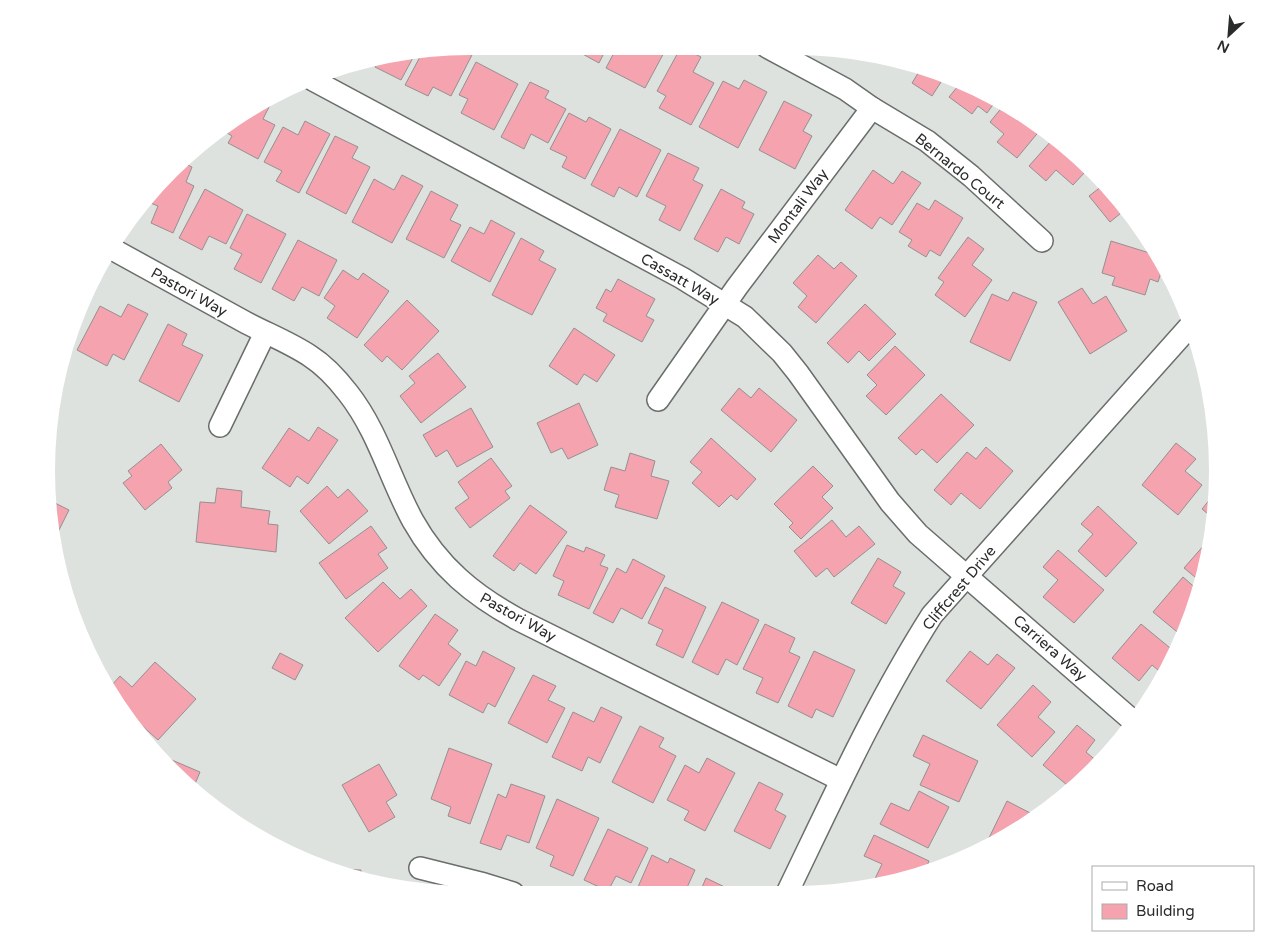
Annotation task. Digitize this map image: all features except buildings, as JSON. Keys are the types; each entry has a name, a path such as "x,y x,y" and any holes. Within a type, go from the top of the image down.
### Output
{"street":[{"name":"Bernardo Court","path":"782,55 845,89 934,147 971,176 1042,241"},
{"name":"Cassatt Way","path":"320,84 682,278 745,317 782,353 798,373 890,502 918,534 966,576"},
{"name":"Montali Way","path":"658,400 724,304 872,108"},
{"name":"Pastori Way","path":"118,252 265,333 311,356 331,374 363,414 417,526 440,559 469,589 495,607 519,620 841,780"},
{"name":"Cliffcrest Drive","path":"791,886 841,780 906,657 932,615 1185,332"},
{"path":"220,426 265,333"},
{"name":"Carriera Way","path":"966,576 1128,716"},
{"path":"420,868 490,886"}]}
